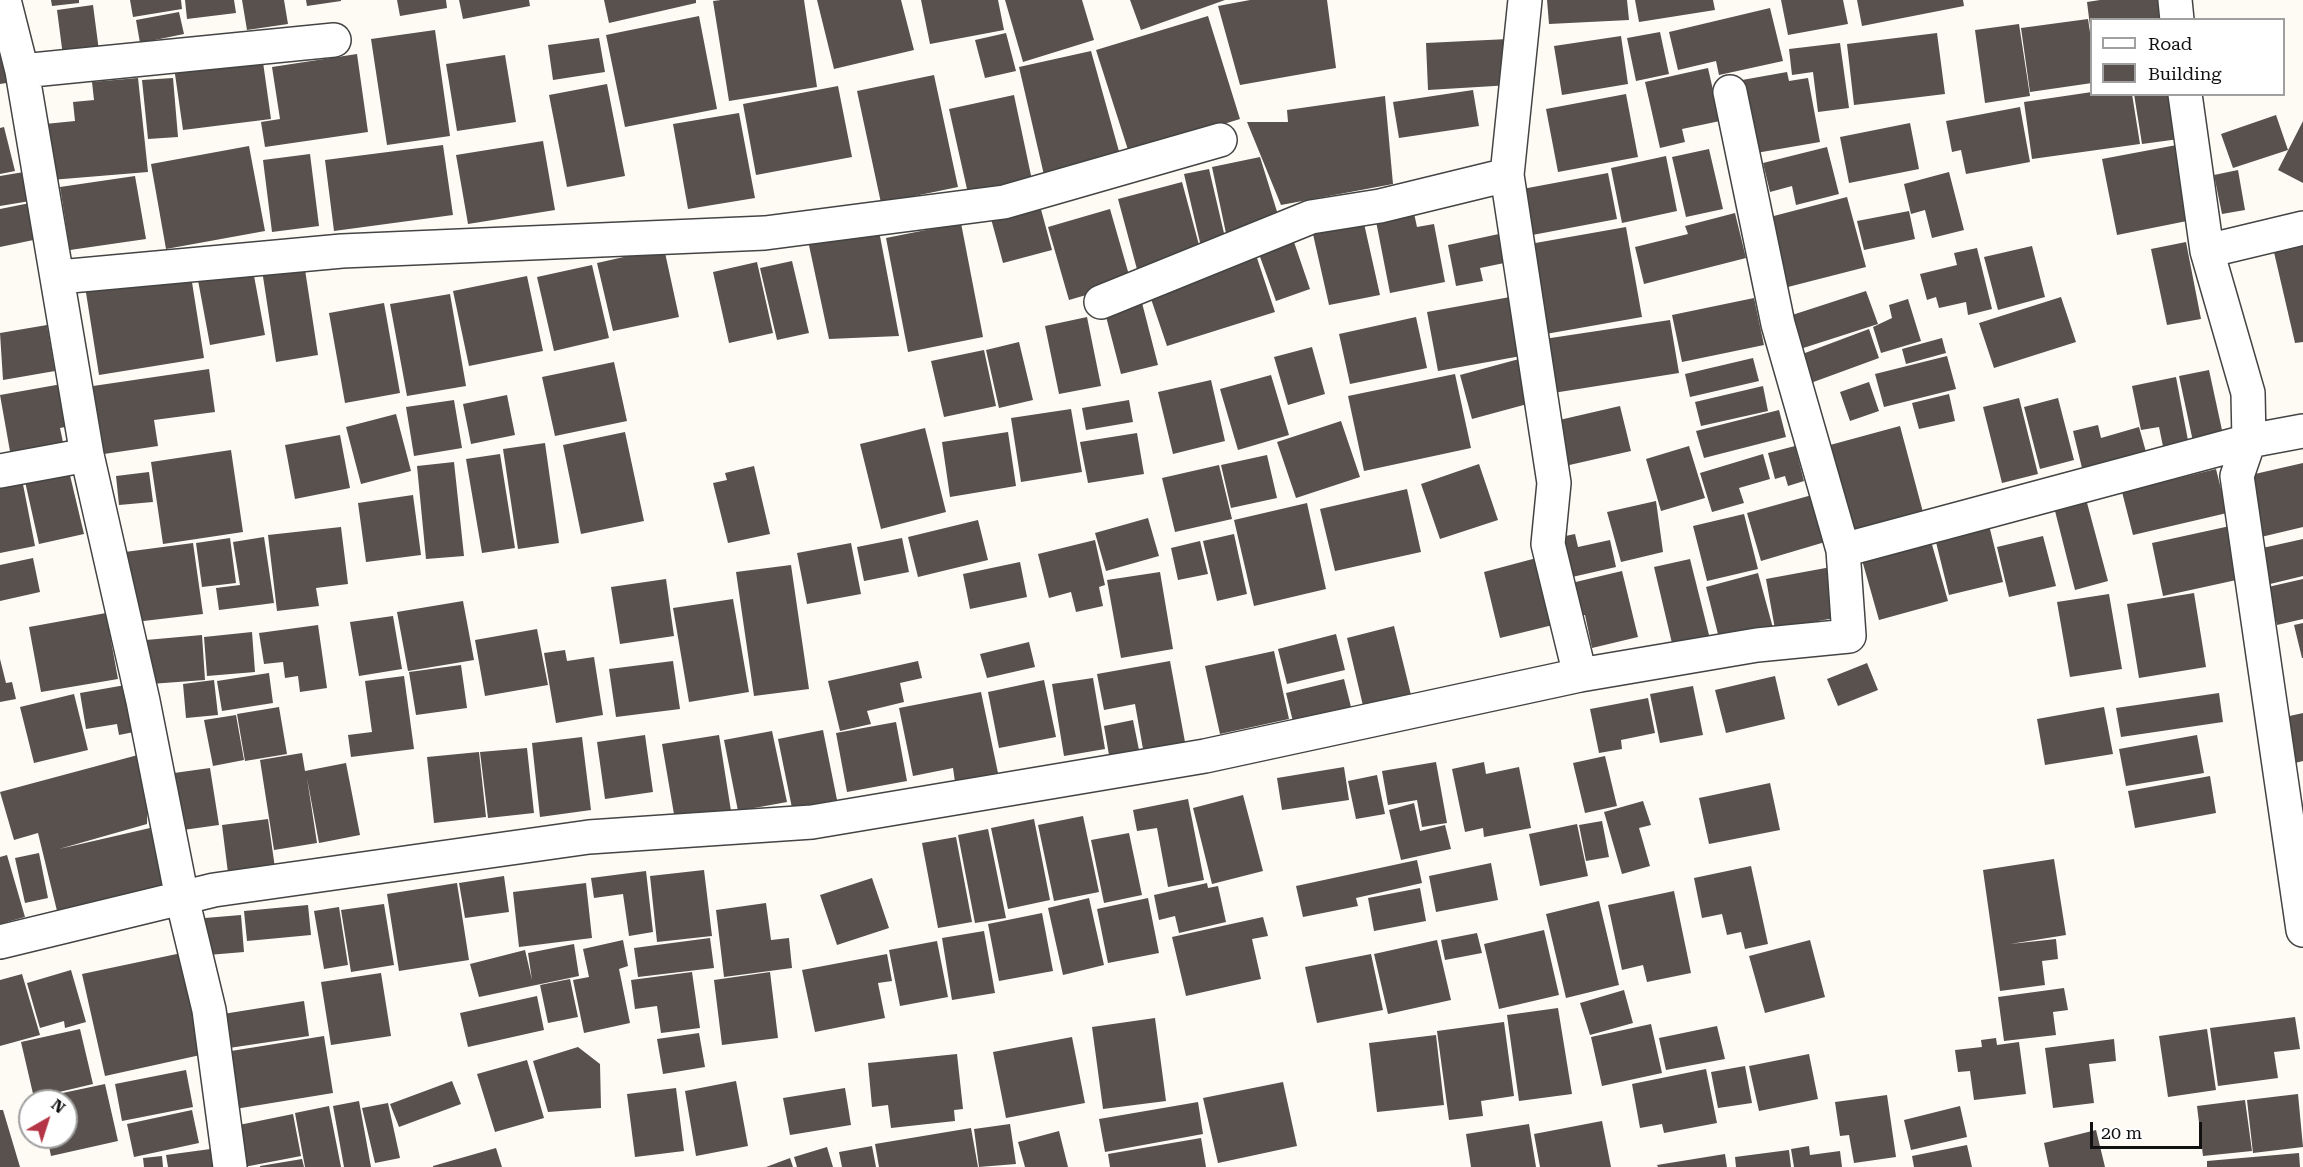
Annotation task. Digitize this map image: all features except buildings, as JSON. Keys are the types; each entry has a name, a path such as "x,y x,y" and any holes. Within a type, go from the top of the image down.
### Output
{"street":[{"path":"4,0 22,71 59,277 87,455 143,700 182,898 209,1010 230,1167"},
{"path":"1525,0 1507,175 1554,483 1548,544 1580,675"},
{"path":"2175,0 2177,18"},
{"path":"22,71 334,40"},
{"path":"0,942 214,890 589,837 813,822 1205,756 1580,675 1757,645 1849,636 1843,550 1779,324 1730,92"},
{"path":"2185,96 2206,251 2248,393 2249,441 2237,476 2303,930"},
{"path":"59,277 342,250 765,233 1004,202 1220,140"},
{"path":"1101,302 1311,217 1380,206 1507,175"},
{"path":"2206,251 2303,228"},
{"path":"1843,550 2249,441 2303,431"},
{"path":"0,471 87,455"}]}
